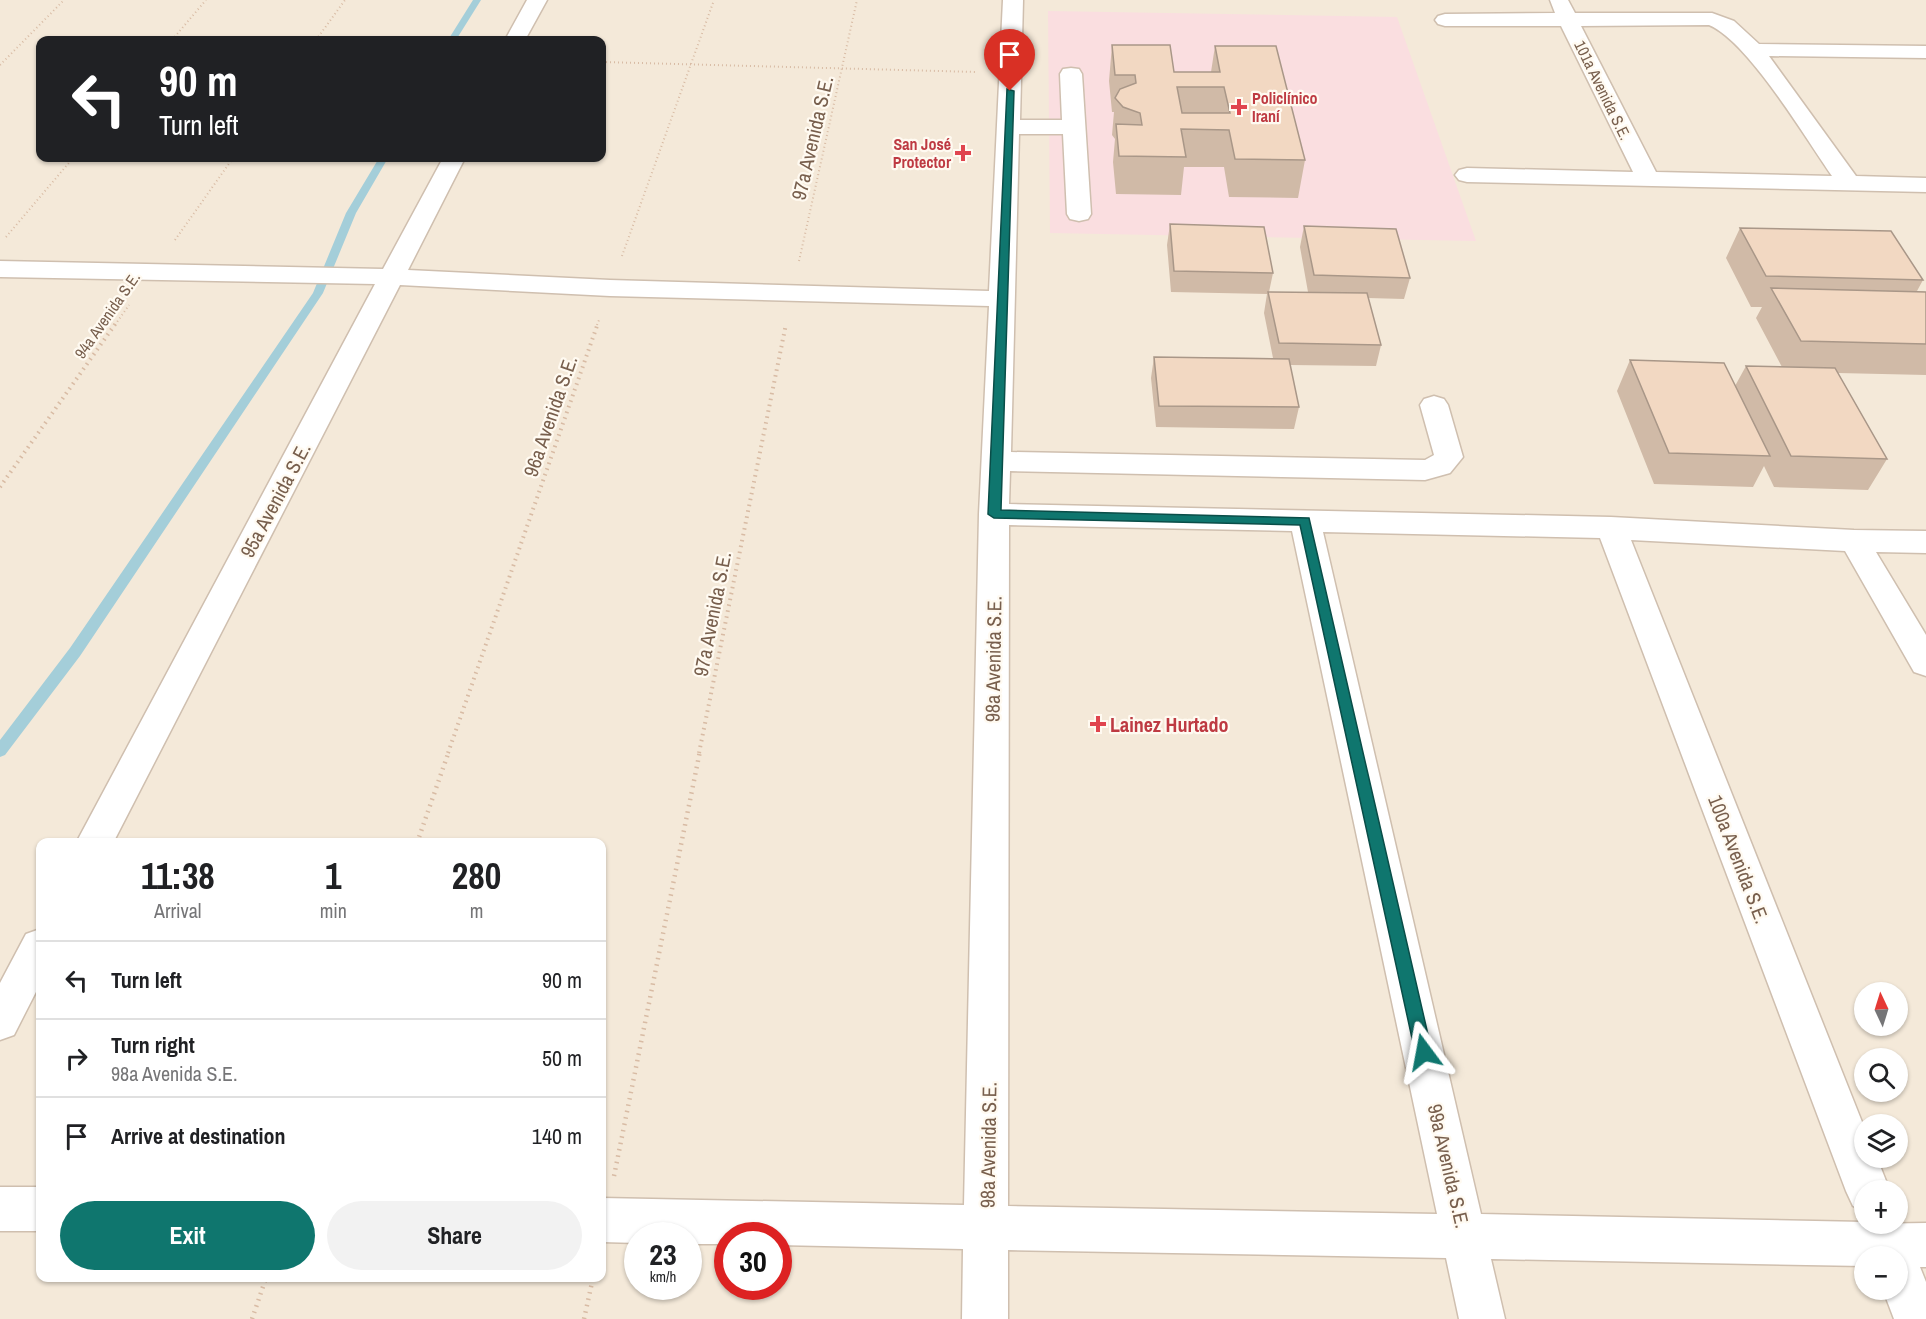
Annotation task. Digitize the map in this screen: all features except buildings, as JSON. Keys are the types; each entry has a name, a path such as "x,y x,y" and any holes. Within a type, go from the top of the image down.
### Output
{"street":[{"path":"517,36 537,0"},
{"name":"98a Avenida S.E.","path":"985,1319 994,514 1013,0"},
{"path":"1445,20 1563,9 1712,19 1727,25 1754,50 1849,183"},
{"name":"101a Avenida S.E.","path":"1563,9 1648,179"},
{"path":"1754,50 1926,52"},
{"path":"1071,74 1079,214"},
{"path":"1009,127 1074,127"},
{"name":"95a Avenida S.E.","path":"97,838 452,162"},
{"path":"1467,175 1926,185"},
{"path":"0,269 341,278 392,277 610,288 1002,299"},
{"path":"996,460 1425,470 1440,466 1449,457 1434,405"},
{"path":"994,514 1611,528 1854,541 1926,542"},
{"name":"99a Avenida S.E.","path":"1305,521 1482,1319"},
{"name":"100a Avenida S.E.","path":"1611,528 1864,1180"},
{"path":"1854,541 1926,663"},
{"path":"0,1023 36,954"},
{"path":"0,1209 36,1209"},
{"path":"606,1220 1854,1247"},
{"path":"1908,1287 1917,1319"}],"path":[{"path":"0,65 64,0"},
{"path":"175,36 206,0"},
{"path":"319,36 345,0"},
{"name":"96a Avenida S.E.","path":"419,838 610,288 714,0"},
{"name":"97a Avenida S.E.","path":"606,1205 792,292 858,0"},
{"path":"606,62 1010,73"},
{"path":"0,244 70,162"},
{"name":"94a Avenida S.E.","path":"0,487 230,162"},
{"path":"252,1319 265,1282"},
{"path":"584,1319 592,1282"}],"shaded area":[{"path":"0,0 1926,0 1926,1319 0,1319"},
{"name":"Policlínico Iraní","path":"1048,11 1397,17 1476,241 1050,233"}],"waterway":[{"path":"454,36 477,0"},
{"path":"0,751 75,652 318,293 351,213 381,162"}],"place":[{"name":"Policlínico Iraní","path":"1239,107"},
{"name":"San José Protector","path":"963,153"},
{"name":"Lainez Hurtado","path":"1098,724"}],"route":[{"path":"1010,91 994,514 1305,521 1424,1052"}]}
